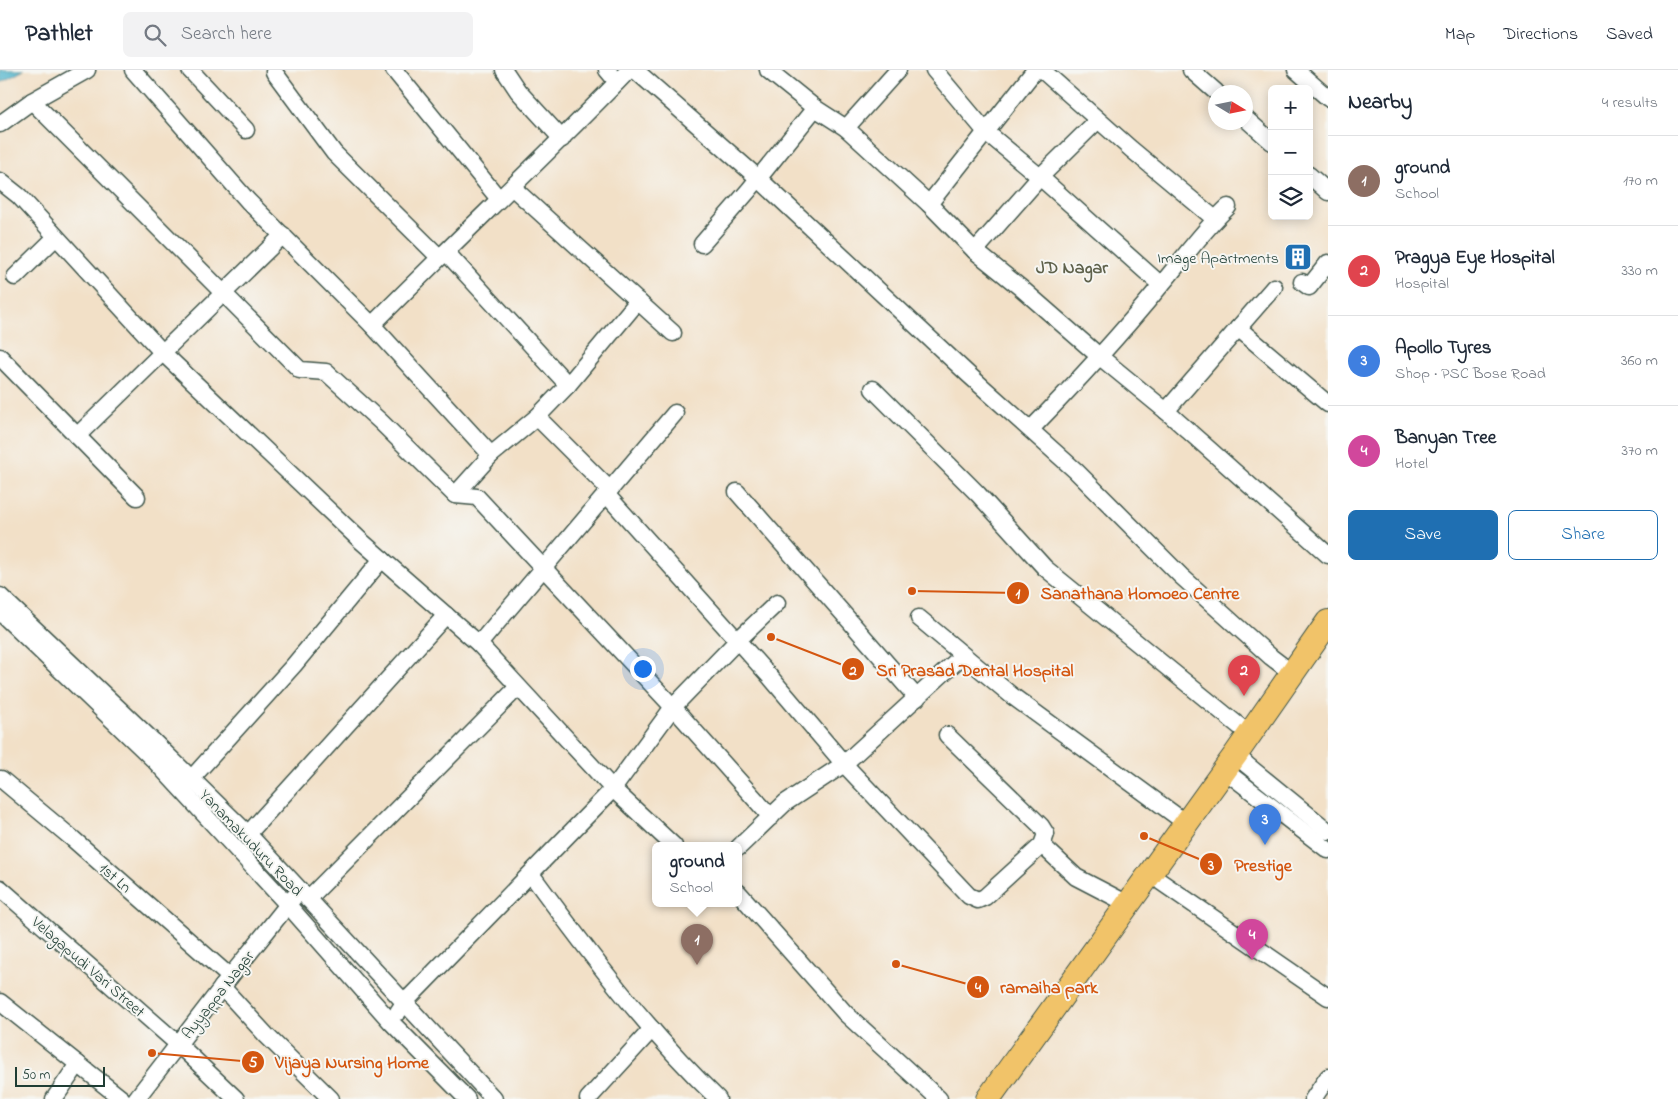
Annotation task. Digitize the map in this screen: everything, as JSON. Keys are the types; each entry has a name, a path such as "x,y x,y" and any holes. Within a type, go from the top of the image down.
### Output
{"highway":[{"path":"988,1099 1161,882 1236,767 1249,734 1328,622"},
{"path":"1004,1099 1128,904 1186,823 1236,767 1328,647"}],"street":[{"path":"0,124 32,100 88,70"},
{"path":"133,70 248,201 372,324 491,455"},
{"path":"190,70 246,130"},
{"path":"394,70 499,200"},
{"path":"504,70 518,91 562,139"},
{"path":"372,324 562,139 612,76 629,70"},
{"path":"635,70 758,178 969,374 1076,470 1181,576 1271,657 1292,672"},
{"path":"768,70 815,108 846,128 929,204 975,251 1166,411 1328,555"},
{"path":"846,128 898,70"},
{"path":"934,70 986,132 1040,177 1161,285"},
{"path":"929,204 1035,70"},
{"path":"1042,70 1214,219"},
{"path":"1191,70 1208,85"},
{"path":"1296,70 1328,98"},
{"path":"274,72 334,153 442,255 568,385"},
{"path":"32,100 300,370 326,372 381,422 455,495 478,497 673,707 771,817"},
{"path":"702,244 815,108"},
{"path":"975,251 1040,177 1098,120"},
{"path":"1253,124 1268,138"},
{"path":"1313,179 1328,192"},
{"path":"0,181 19,196 162,352 360,540 478,644 613,790 670,842"},
{"path":"513,188 673,334"},
{"path":"1031,429 1099,356 1161,285 1214,219 1228,207"},
{"path":"76,436 282,235"},
{"path":"15,277 56,237"},
{"path":"1302,282 1309,287 1328,263"},
{"path":"1166,411 1274,287"},
{"path":"455,495 491,455 537,417 568,385 638,301"},
{"path":"1238,328 1328,404"},
{"path":"0,357 137,497"},
{"path":"873,389 978,494 1045,568 1249,734"},
{"path":"478,644 675,413"},
{"path":"537,417 608,492 844,764 973,899 978,900 986,897 1042,845 1046,834 1041,826 947,735"},
{"path":"737,492 917,698"},
{"path":"191,779 294,665 382,559"},
{"name":"Yanamakuduru Road","path":"0,596 248,834 494,1099"},
{"path":"391,1022 404,1003 613,790 673,707 777,603"},
{"name":"Yanamakuduru Road","path":"0,612 155,761 288,904 391,1022 467,1099"},
{"path":"248,834 446,615"},
{"path":"919,618 962,656 1011,695 1186,823"},
{"path":"742,844 785,803 844,764 962,656"},
{"name":"Ayyappa Nagar","path":"136,1099 288,904 304,894 518,687"},
{"path":"1236,767 1328,831"},
{"path":"1236,767 1328,850"},
{"name":"1st Ln","path":"0,779 73,839 226,982 267,1036 332,1099"},
{"path":"1042,845 1076,877 1128,904"},
{"path":"531,874 598,965 670,1051 718,1099"},
{"path":"1161,882 1328,998"},
{"name":"Velagapudi Vari Street","path":"0,888 178,1044 236,1099"},
{"path":"742,897 845,1013 939,1099"},
{"path":"0,1002 122,1099"},
{"path":"588,1099 652,1029"},
{"path":"54,1099 78,1064"},
{"path":"1313,1099 1328,1077"}],"water":[{"path":"0,70 24,70 0,83"}],"place":[{"name":"Image Apartments","path":"1298,257"},
{"name":"Sanathana Homoeo Centre","path":"912,591"},
{"name":"Sri Prasad Dental Hospital","path":"771,637"},
{"name":"Pragya Eye Hospital","path":"1244,696"},
{"name":"Prestige","path":"1144,836"},
{"name":"Apollo Tyres","path":"1265,845"},
{"name":"Banyan Tree","path":"1252,960"},
{"name":"ramaiha park","path":"896,964"},
{"name":"ground","path":"697,965"},
{"name":"Vijaya Nursing Home","path":"152,1053"}],"district":[{"name":"JD Nagar","path":"1072,267"}]}
